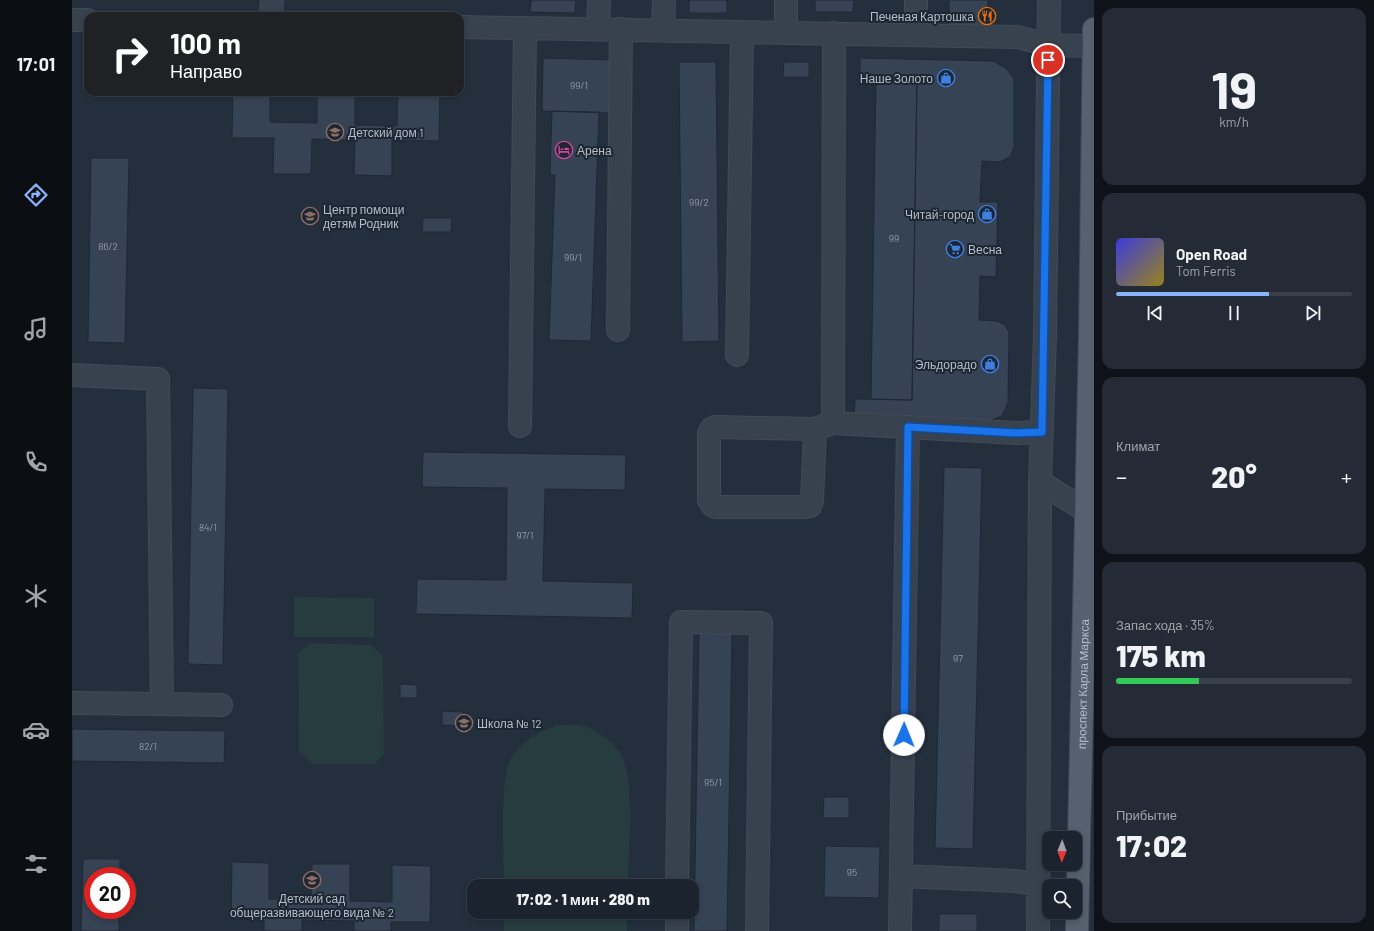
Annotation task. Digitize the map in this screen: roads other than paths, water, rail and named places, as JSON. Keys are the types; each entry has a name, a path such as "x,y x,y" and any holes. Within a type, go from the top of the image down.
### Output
{"main road":[{"name":"проспект Карла Маркса","path":"1076,931 1090,337 1094,29"}],"lane":[{"path":"271,12 272,0"},
{"path":"598,29 599,0"},
{"path":"663,30 664,0"},
{"path":"786,0 786,32"},
{"path":"916,0 916,35"},
{"path":"1038,931 1040,482 1049,0"},
{"path":"72,20 84,20"},
{"path":"464,27 1018,37 1048,45 1094,46"},
{"path":"520,426 525,28"},
{"path":"618,330 621,30"},
{"path":"737,355 742,32"},
{"path":"834,33 824,426 812,501 810,506 805,507 723,507 712,505 709,500 709,433 711,429 716,427 824,426 908,427 1017,433 1042,432"},
{"path":"72,375 158,379 162,704"},
{"path":"900,931 908,427"},
{"path":"1040,482 1086,511"},
{"path":"678,879 681,622 761,624 757,931"},
{"path":"72,703 221,705"},
{"path":"902,876 1015,882 1038,885"},
{"path":"677,919 677,931"}],"place":[{"name":"Печеная Картошка","path":"987,16"},
{"name":"Наше Золото","path":"946,78"},
{"name":"Детский дом 1","path":"335,132"},
{"name":"Арена","path":"564,150"},
{"name":"Читай-город","path":"987,214"},
{"name":"Центр помощи детям Родник","path":"310,216"},
{"name":"Весна","path":"955,249"},
{"name":"Эльдорадо","path":"990,364"},
{"name":"Школа № 12","path":"464,723"},
{"name":"Детский сад общеразвивающего вида № 2","path":"312,880"}]}
